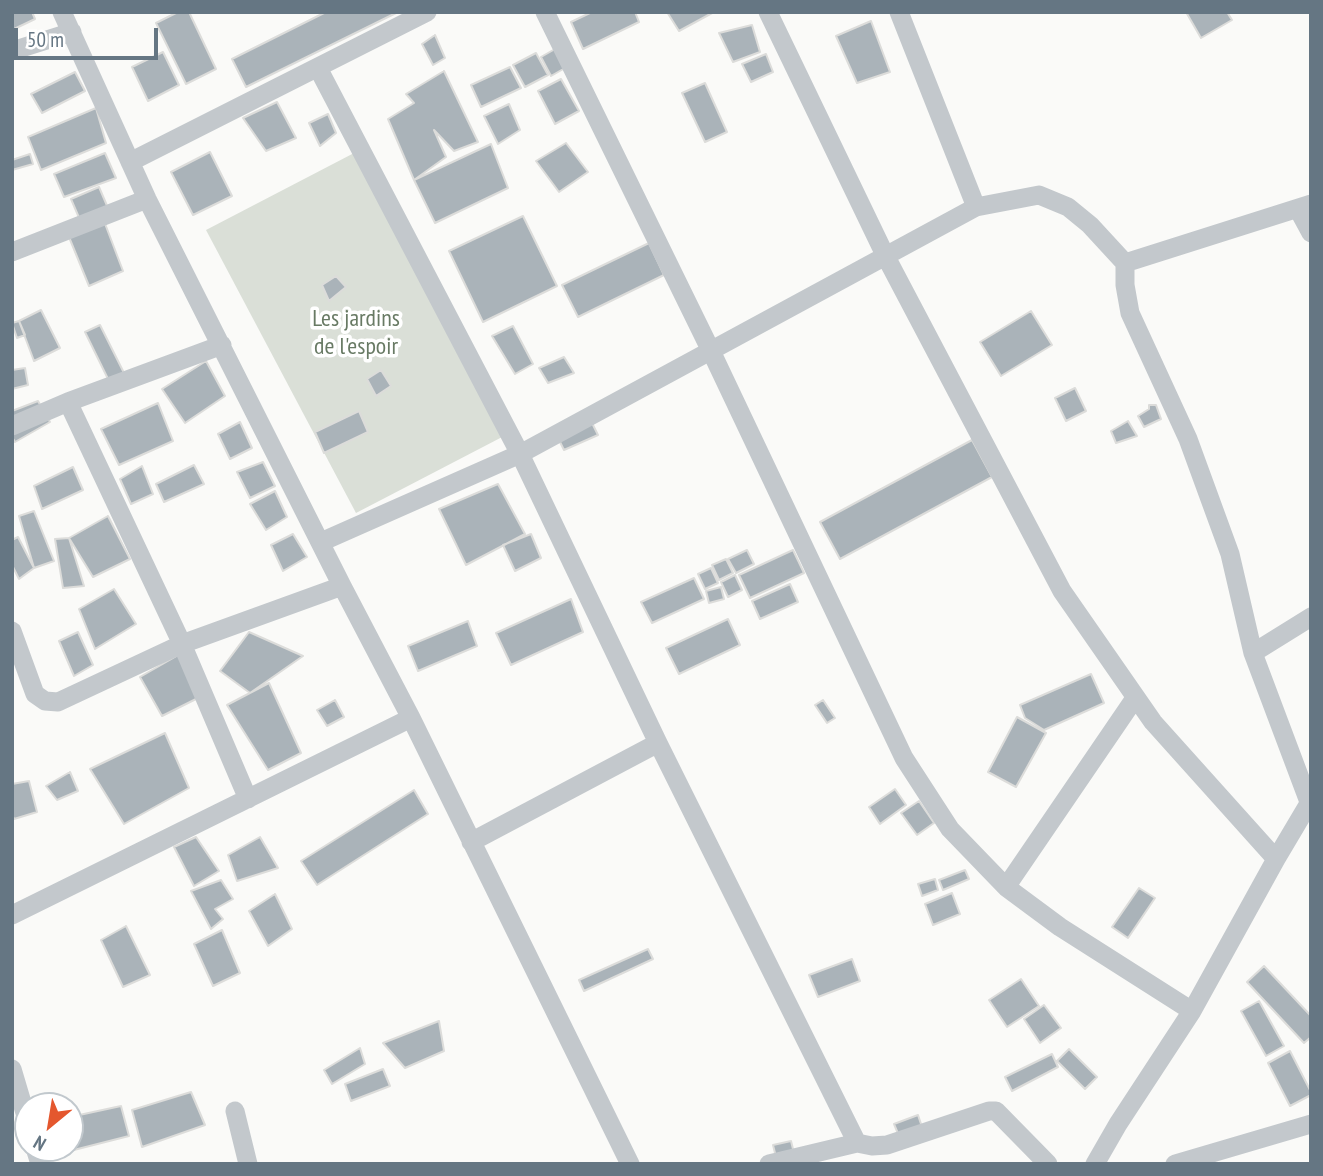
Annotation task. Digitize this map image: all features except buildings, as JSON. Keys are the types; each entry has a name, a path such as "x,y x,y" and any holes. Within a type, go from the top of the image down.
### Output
{"street":[{"path":"62,12 147,199 411,718 630,1164"},
{"path":"130,162 427,12"},
{"path":"545,12 711,351 904,758 950,829 1006,887 1060,927 1192,1011"},
{"path":"768,12 885,255 1062,591 1153,722 1276,859"},
{"path":"899,12 976,207"},
{"path":"12,51 72,32"},
{"path":"318,68 520,454 658,743 857,1143"},
{"path":"321,542 520,454 976,207 1039,195 1068,207 1090,225 1125,263 1125,285 1130,313 1188,439 1230,554 1253,653 1310,801 1192,1011 1095,1164"},
{"path":"12,251 147,199"},
{"path":"1125,263 1305,206 1311,233"},
{"path":"12,426 68,402 222,345"},
{"path":"68,402 183,644 248,799"},
{"path":"12,631 35,694 45,701 58,702 183,644 342,586"},
{"path":"1253,653 1311,617"},
{"path":"1006,887 1135,698"},
{"path":"12,915 411,718"},
{"path":"471,842 658,743"},
{"path":"12,1069 19,1092"},
{"path":"234,1111 248,1164"},
{"path":"769,1164 857,1143 887,1145 989,1111 996,1111 1048,1164"},
{"path":"1175,1164 1311,1124"}],"green space":[{"name":"Les jardins de l'espoir","path":"356,152 506,435 356,513 206,230"}]}
